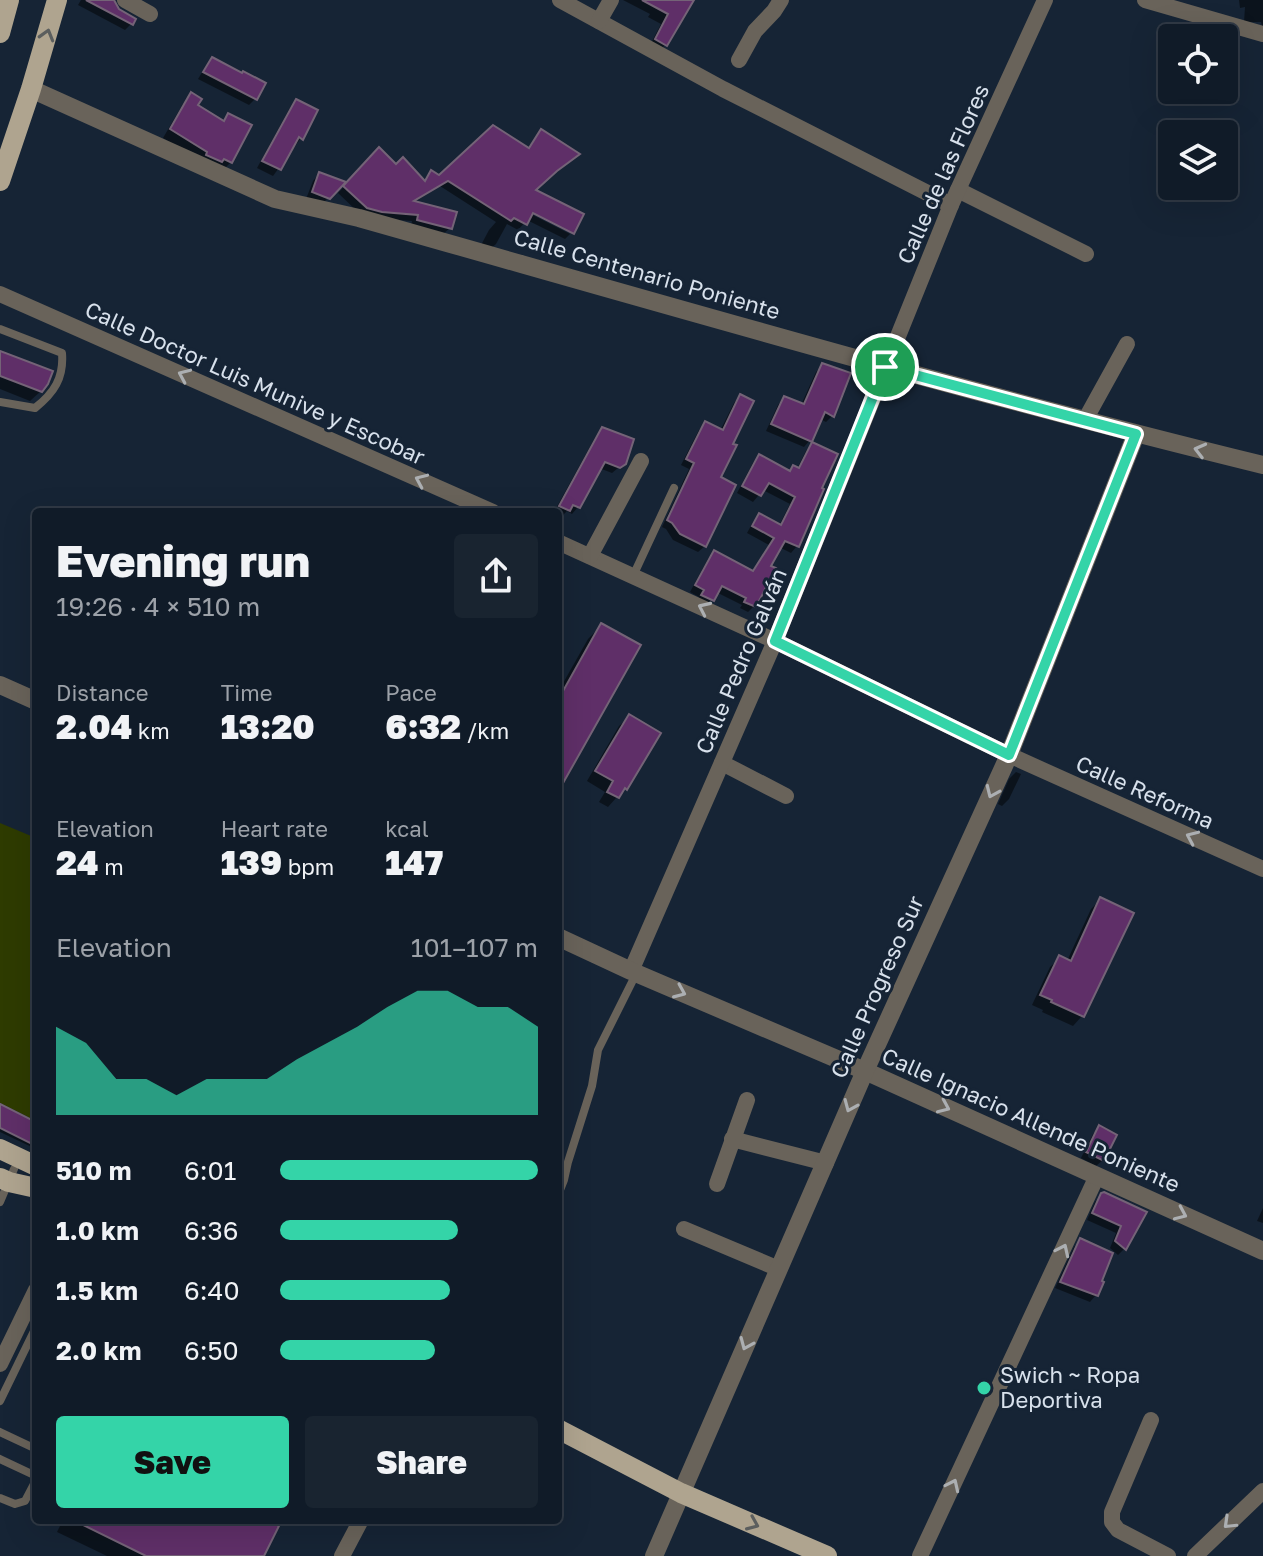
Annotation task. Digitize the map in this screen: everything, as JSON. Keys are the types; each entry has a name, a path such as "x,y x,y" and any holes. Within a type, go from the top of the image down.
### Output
{"main road":[{"path":"0,33 9,0"},
{"path":"0,181 57,0"},
{"path":"4,1174 32,1167"},
{"path":"4,1174 32,1179"},
{"path":"4,1174 32,1186"},
{"path":"562,1431 681,1493 827,1556"}],"street":[{"path":"125,0 150,14"},
{"path":"560,0 723,89 954,197 1086,254"},
{"path":"599,21 611,0"},
{"path":"739,60 755,31 781,0"},
{"name":"Calle de las Flores","path":"885,367 954,197 1045,0"},
{"path":"1145,0 1263,34"},
{"name":"Calle Centenario Poniente","path":"31,89 275,199 359,218 885,367 1263,465"},
{"name":"Calle Doctor Luis Munive y Escobar","path":"0,294 484,508"},
{"path":"1085,420 1127,344"},
{"name":"Calle Pedro Galván","path":"634,972 775,641 885,367"},
{"name":"Calle Progreso Sur","path":"654,1556 865,1071 1009,755 1136,434"},
{"path":"590,556 641,461"},
{"path":"562,544 775,641"},
{"name":"Calle Reforma","path":"775,641 1009,755 1263,869"},
{"path":"0,685 32,699"},
{"path":"722,763 786,796"},
{"name":"Calle Ignacio Allende Poniente","path":"562,939 865,1071 1263,1251"},
{"path":"717,1184 747,1100"},
{"path":"732,1139 826,1163"},
{"path":"920,1556 1097,1176"},
{"path":"684,1229 779,1269"},
{"path":"0,1364 32,1298"},
{"path":"1151,1420 1112,1512 1112,1522 1118,1530 1168,1556"},
{"path":"1195,1556 1263,1491"},
{"path":"342,1556 359,1524"}],"lane":[{"path":"0,329 62,353 63,369 50,397 35,408 0,402"},
{"path":"633,576 674,488"},
{"path":"562,1185 592,1086 598,1050 634,972"},
{"path":"0,1401 32,1335"},
{"path":"0,1432 32,1447"},
{"path":"0,1459 32,1476"},
{"path":"0,1498 15,1504 25,1501 32,1486"}],"green space":[{"path":"0,823 32,836 32,1119 0,1103"}],"building":[{"path":"86,0 114,0 119,9 136,19 133,25"},
{"path":"642,0 694,0 667,46 655,39 668,14"},
{"path":"212,57 266,83 257,100 203,72"},
{"path":"191,92 202,99 198,105 224,121 228,113 252,125 232,163 206,155 207,152 170,129"},
{"path":"296,99 318,110 303,140 299,137 281,170 262,161"},
{"path":"493,125 529,148 541,129 580,154 536,190 584,214 574,234 533,213 527,225 514,218 511,221 448,181 414,201 457,212 452,229 417,220 418,215 367,208 343,186 379,147 396,164 403,157 425,181 431,170 439,175"},
{"path":"319,172 346,182 330,199 312,192"},
{"path":"0,351 53,371 42,392 0,376"},
{"path":"822,363 851,373 834,417 825,412 812,442 771,424 784,396 804,404"},
{"path":"740,394 754,401 721,477 736,485 706,547 680,534 667,520 694,463 686,459 705,421 723,430"},
{"path":"602,427 634,439 626,464 620,468 605,462 580,508 573,505 570,511 559,506"},
{"path":"812,442 838,454 799,547 785,541 771,566 776,568 756,607 744,602 746,598 722,586 714,601 701,595 704,590 695,585 714,550 753,571 774,538 752,526 759,513 781,525 795,497 769,483 761,496 742,486 759,454 790,471 793,465 799,468"},
{"path":"601,623 641,645 562,785 562,693"},
{"path":"629,714 661,733 619,798 607,792 613,781 595,771"},
{"path":"1100,897 1134,913 1084,1017 1040,995 1059,955 1071,961"},
{"path":"0,1104 32,1120 32,1144 0,1128"},
{"path":"1099,1125 1117,1135 1104,1161 1086,1152"},
{"path":"1104,1192 1147,1212 1126,1250 1115,1241 1121,1226 1092,1213"},
{"path":"1080,1238 1113,1253 1098,1296 1060,1282"},
{"path":"81,1524 279,1526 264,1556 146,1556"}],"place":[{"name":"Swich ~ Ropa Deportiva","path":"984,1388"}],"route":[{"path":"885,367 1136,434 1009,755 775,641 885,367"}]}
